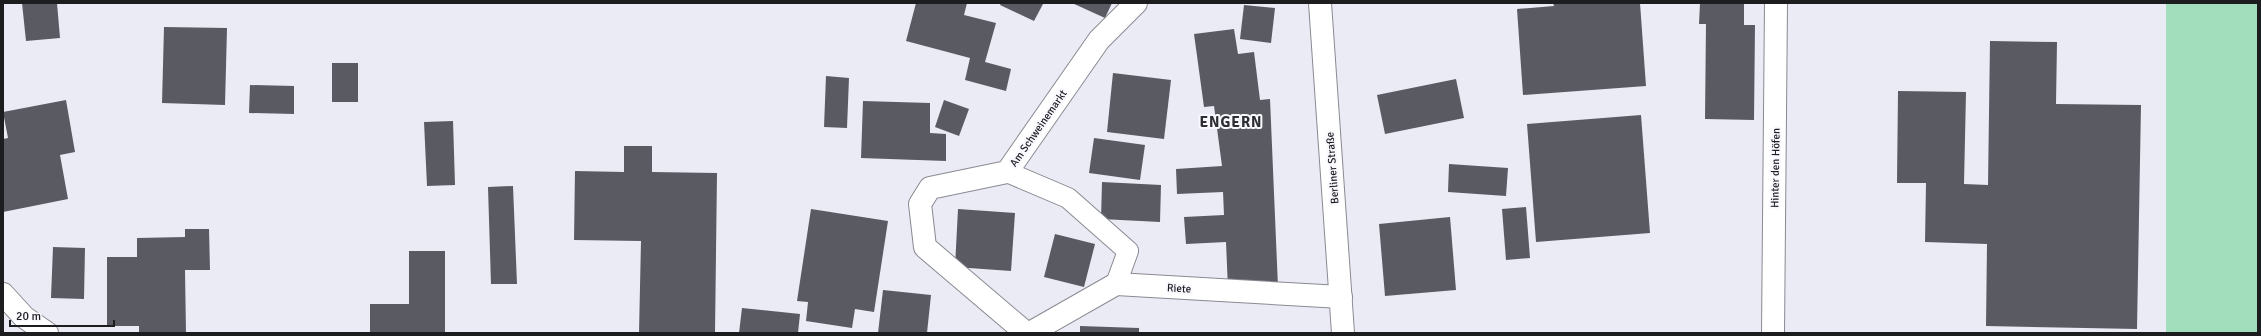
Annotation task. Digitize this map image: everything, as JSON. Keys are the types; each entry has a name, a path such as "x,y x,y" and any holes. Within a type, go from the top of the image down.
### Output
{"street":[{"name":"Am Schweinemarkt","path":"1026,333 925,247 920,204 930,188 1007,172 1099,40 1136,3"},
{"name":"Berliner Straße","path":"1320,3 1344,333"},
{"name":"Hinter den Höfen","path":"1773,333 1776,3"},
{"name":"Riete","path":"1116,284 1341,297"},
{"path":"1030,333 1116,284"},
{"path":"3,294 24,318 47,333"}],"lane":[{"path":"1007,172 1068,198 1128,251 1116,284"}],"green space":[{"path":"2166,3 2258,3 2258,333 2166,333"}],"building":[{"path":"22,3 57,3 60,38 26,41"},
{"path":"916,3 967,3 964,15 996,23 985,62 1011,69 1006,91 965,80 970,58 906,41"},
{"path":"1001,3 1043,4 1034,21 1000,5"},
{"path":"1072,3 1112,3 1105,18"},
{"path":"1553,3 1640,3 1646,86 1523,95 1517,9 1554,6"},
{"path":"1700,3 1744,3 1744,25 1755,25 1754,120 1705,119 1706,24 1699,24"},
{"path":"1244,5 1275,8 1271,43 1240,39"},
{"path":"164,27 227,28 225,105 162,103"},
{"path":"1234,29 1238,54 1254,52 1260,100 1270,99 1278,287 1228,289 1226,242 1186,244 1184,217 1224,215 1223,192 1177,194 1176,169 1222,166 1214,106 1204,107 1194,34"},
{"path":"1990,41 2057,42 2056,104 2141,105 2137,329 1986,326 1987,244 1925,242 1926,183 1897,183 1898,91 1966,92 1964,184 1988,185"},
{"path":"332,63 358,63 358,102 332,102"},
{"path":"1113,73 1171,80 1164,139 1107,132"},
{"path":"826,76 849,78 847,128 824,127"},
{"path":"1456,79 1464,118 1385,134 1377,95"},
{"path":"250,85 294,86 294,114 249,113"},
{"path":"66,100 75,152 60,155 68,199 3,212 3,139 8,138 3,112"},
{"path":"944,100 969,109 959,136 935,127"},
{"path":"863,101 930,103 930,133 946,134 946,161 861,158"},
{"path":"1641,115 1650,233 1536,242 1527,124"},
{"path":"453,121 455,185 427,186 424,122"},
{"path":"1094,138 1145,145 1140,180 1089,173"},
{"path":"624,146 652,146 652,172 717,173 715,333 639,333 641,241 574,240 575,171 624,172"},
{"path":"1449,164 1508,168 1506,196 1448,192"},
{"path":"1102,182 1161,185 1160,222 1101,219"},
{"path":"513,186 517,284 491,284 488,187"},
{"path":"1526,207 1530,258 1506,260 1502,209"},
{"path":"811,209 888,221 874,312 855,309 852,328 806,321 808,302 797,301"},
{"path":"958,209 1015,213 1011,271 955,267"},
{"path":"1450,217 1456,290 1385,296 1379,224"},
{"path":"185,229 209,229 210,270 185,270 186,333 139,333 139,326 107,326 107,257 137,257 137,238 185,237"},
{"path":"1055,234 1095,244 1084,287 1044,277"},
{"path":"53,247 85,248 84,299 51,298"},
{"path":"409,251 445,251 445,333 370,333 370,304 409,304"},
{"path":"883,290 931,295 927,333 878,333"},
{"path":"742,308 800,314 798,333 739,333"},
{"path":"1080,326 1139,328 1139,333 1080,333"}],"district":[{"name":"ENGERN","path":"1231,122"}]}
